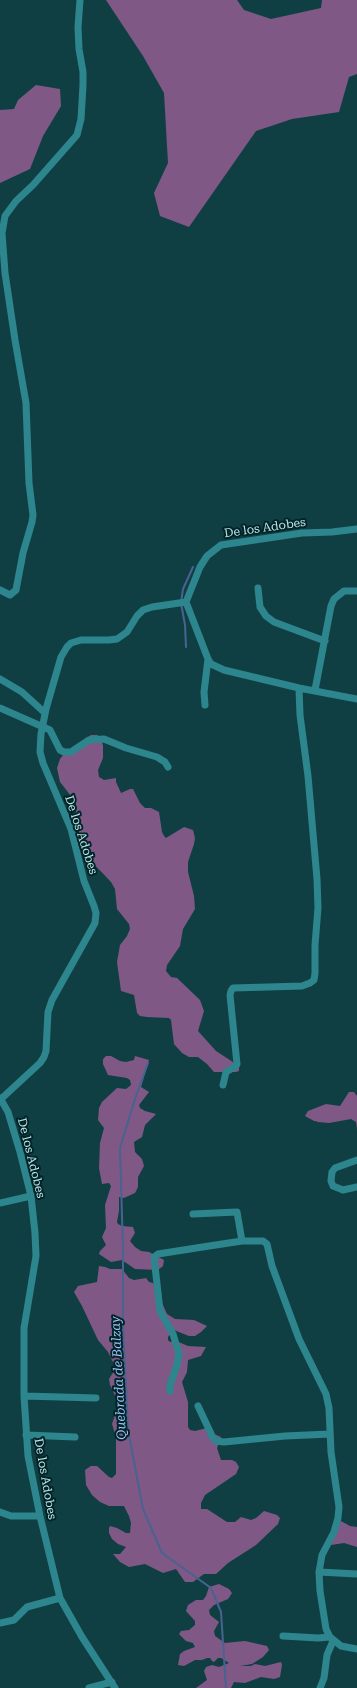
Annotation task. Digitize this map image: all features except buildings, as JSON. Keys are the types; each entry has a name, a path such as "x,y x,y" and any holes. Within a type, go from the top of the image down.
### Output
{"street":[{"path":"0,590 10,595 16,590 23,553 33,515 29,483 26,403 14,340 5,273 2,233 5,216 16,201 33,185 77,135 81,119 83,85 78,27 80,0"},
{"name":"De los Adobes","path":"114,1685 82,1637 60,1598 40,1516 28,1456 24,1396 24,1328 36,1256 35,1233 30,1196 20,1152 8,1112 0,1098 44,1058 46,1051 48,1012 52,1000 95,922 96,913 84,881 71,829 43,764 40,752 42,727 62,656 67,647 71,643 81,640 117,639 127,632 137,616 143,610 152,607 184,602 200,567 207,556 221,545 302,533 357,529"},
{"path":"258,588 260,607 266,616 274,622 325,641"},
{"path":"315,690 331,606 334,599 344,591 357,591"},
{"path":"184,602 211,664 224,670 299,688 357,699"},
{"path":"205,705 205,685 208,660"},
{"path":"0,679 22,692 45,713"},
{"path":"223,1085 226,1072 237,1064 230,995 233,988 302,986 314,980 318,908 317,879 308,776 300,715 299,688"},
{"path":"0,708 50,730 60,750 64,752 70,752 89,740 104,739 126,748 157,757 165,762 168,767"},
{"path":"357,1160 335,1168 332,1172 331,1181 333,1186 343,1190 357,1187"},
{"path":"0,1203 30,1196"},
{"path":"193,1214 237,1212 242,1241"},
{"path":"170,1391 170,1385 179,1354 173,1334 160,1311 154,1257 158,1254 242,1241 263,1241 267,1244 274,1274 299,1339 326,1394 329,1408 334,1482 339,1507 334,1532 322,1555 319,1572 320,1591 326,1629 332,1639 341,1646 357,1648"},
{"path":"24,1396 96,1398"},
{"path":"198,1406 213,1438 216,1441 224,1442 285,1436 330,1434"},
{"path":"26,1435 75,1437"},
{"path":"0,1512 11,1516 40,1516"},
{"path":"319,1572 357,1574"},
{"path":"0,1623 14,1620 26,1606 60,1598"},
{"path":"283,1636 332,1639"},
{"path":"320,1688 324,1678 327,1655 332,1639"},
{"path":"89,1688 114,1685"}],"shaded area":[{"path":"106,0 237,0 244,10 271,19 321,8 322,0 357,0 357,74 349,77 339,112 292,119 256,131 189,227 160,216 154,193 168,163 164,93 143,56"},
{"path":"36,85 60,89 61,106 43,136 30,169 0,183 0,110 14,109 18,100"},
{"path":"91,735 101,737 103,746 103,758 98,770 99,777 104,780 116,778 116,782 121,793 133,789 140,803 145,808 151,808 159,812 162,832 166,838 184,827 193,830 195,838 188,862 188,872 194,896 195,909 183,929 180,946 167,965 166,971 171,977 177,978 200,1000 204,1011 198,1031 216,1051 239,1066 239,1071 214,1072 198,1057 189,1057 182,1053 174,1044 171,1020 169,1018 140,1016 137,1013 134,995 121,991 117,962 120,945 130,929 129,924 117,909 115,889 111,882 90,860 75,835 73,823 77,808 75,801 60,782 57,768 60,759 64,754"},
{"path":"106,1056 111,1056 120,1061 126,1062 134,1060 135,1056 149,1060 141,1087 149,1092 139,1105 140,1108 145,1111 156,1114 145,1125 142,1137 134,1142 135,1152 142,1159 144,1166 138,1177 138,1187 135,1193 124,1198 119,1197 117,1222 122,1226 133,1227 135,1233 130,1241 135,1247 164,1260 163,1266 158,1270 135,1269 122,1260 111,1262 99,1254 106,1245 102,1237 106,1228 105,1205 111,1186 109,1183 102,1184 99,1168 100,1143 104,1128 98,1120 99,1108 102,1102 117,1088 126,1089 131,1085 130,1080 127,1078 108,1075 103,1064 103,1059"},
{"path":"349,1092 354,1092 357,1096 357,1129 356,1122 351,1119 329,1123 314,1121 305,1116 308,1111 326,1104 340,1106"},
{"path":"99,1266 110,1269 122,1269 129,1278 134,1280 146,1278 149,1282 153,1283 167,1314 175,1319 194,1320 207,1326 195,1336 189,1336 174,1330 168,1337 170,1342 176,1341 188,1346 206,1347 201,1356 188,1360 187,1372 182,1382 188,1402 188,1427 190,1430 195,1431 207,1428 214,1434 221,1437 217,1448 221,1460 232,1460 236,1462 239,1467 236,1474 205,1495 201,1503 201,1509 207,1509 227,1522 235,1522 241,1517 251,1520 256,1518 264,1511 277,1515 280,1518 278,1524 256,1545 228,1563 216,1574 204,1574 193,1582 185,1582 176,1569 163,1573 145,1564 129,1567 120,1562 113,1554 120,1554 126,1547 118,1544 112,1539 109,1533 109,1528 110,1526 126,1533 130,1533 131,1523 129,1516 124,1506 109,1506 100,1502 92,1495 86,1485 85,1470 91,1466 97,1466 112,1478 116,1474 116,1437 112,1424 115,1415 123,1412 125,1409 123,1405 118,1402 110,1385 109,1379 116,1368 108,1352 98,1340 74,1292 78,1286 97,1282"},
{"path":"339,1520 350,1526 357,1527 357,1547 344,1543 331,1545"},
{"path":"219,1584 229,1589 232,1593 228,1599 214,1605 209,1610 210,1615 219,1622 214,1631 215,1636 225,1643 245,1641 267,1646 269,1650 263,1657 252,1664 240,1666 251,1666 255,1664 265,1666 281,1662 280,1677 274,1679 261,1677 245,1683 234,1682 231,1688 196,1688 207,1680 204,1671 206,1667 212,1665 219,1667 229,1663 221,1658 218,1658 214,1662 210,1658 207,1658 195,1660 184,1666 178,1665 180,1654 195,1647 193,1643 186,1641 179,1634 181,1631 189,1630 195,1625 195,1621 186,1611 188,1605 196,1600 203,1600 209,1587"}],"waterway":[{"path":"186,647 185,625 181,603 183,589 193,567"},
{"name":"Quebrada de Balzay","path":"148,1063 120,1148 123,1250 123,1326 128,1430 143,1509 162,1553 211,1588 221,1612 226,1688"}]}
